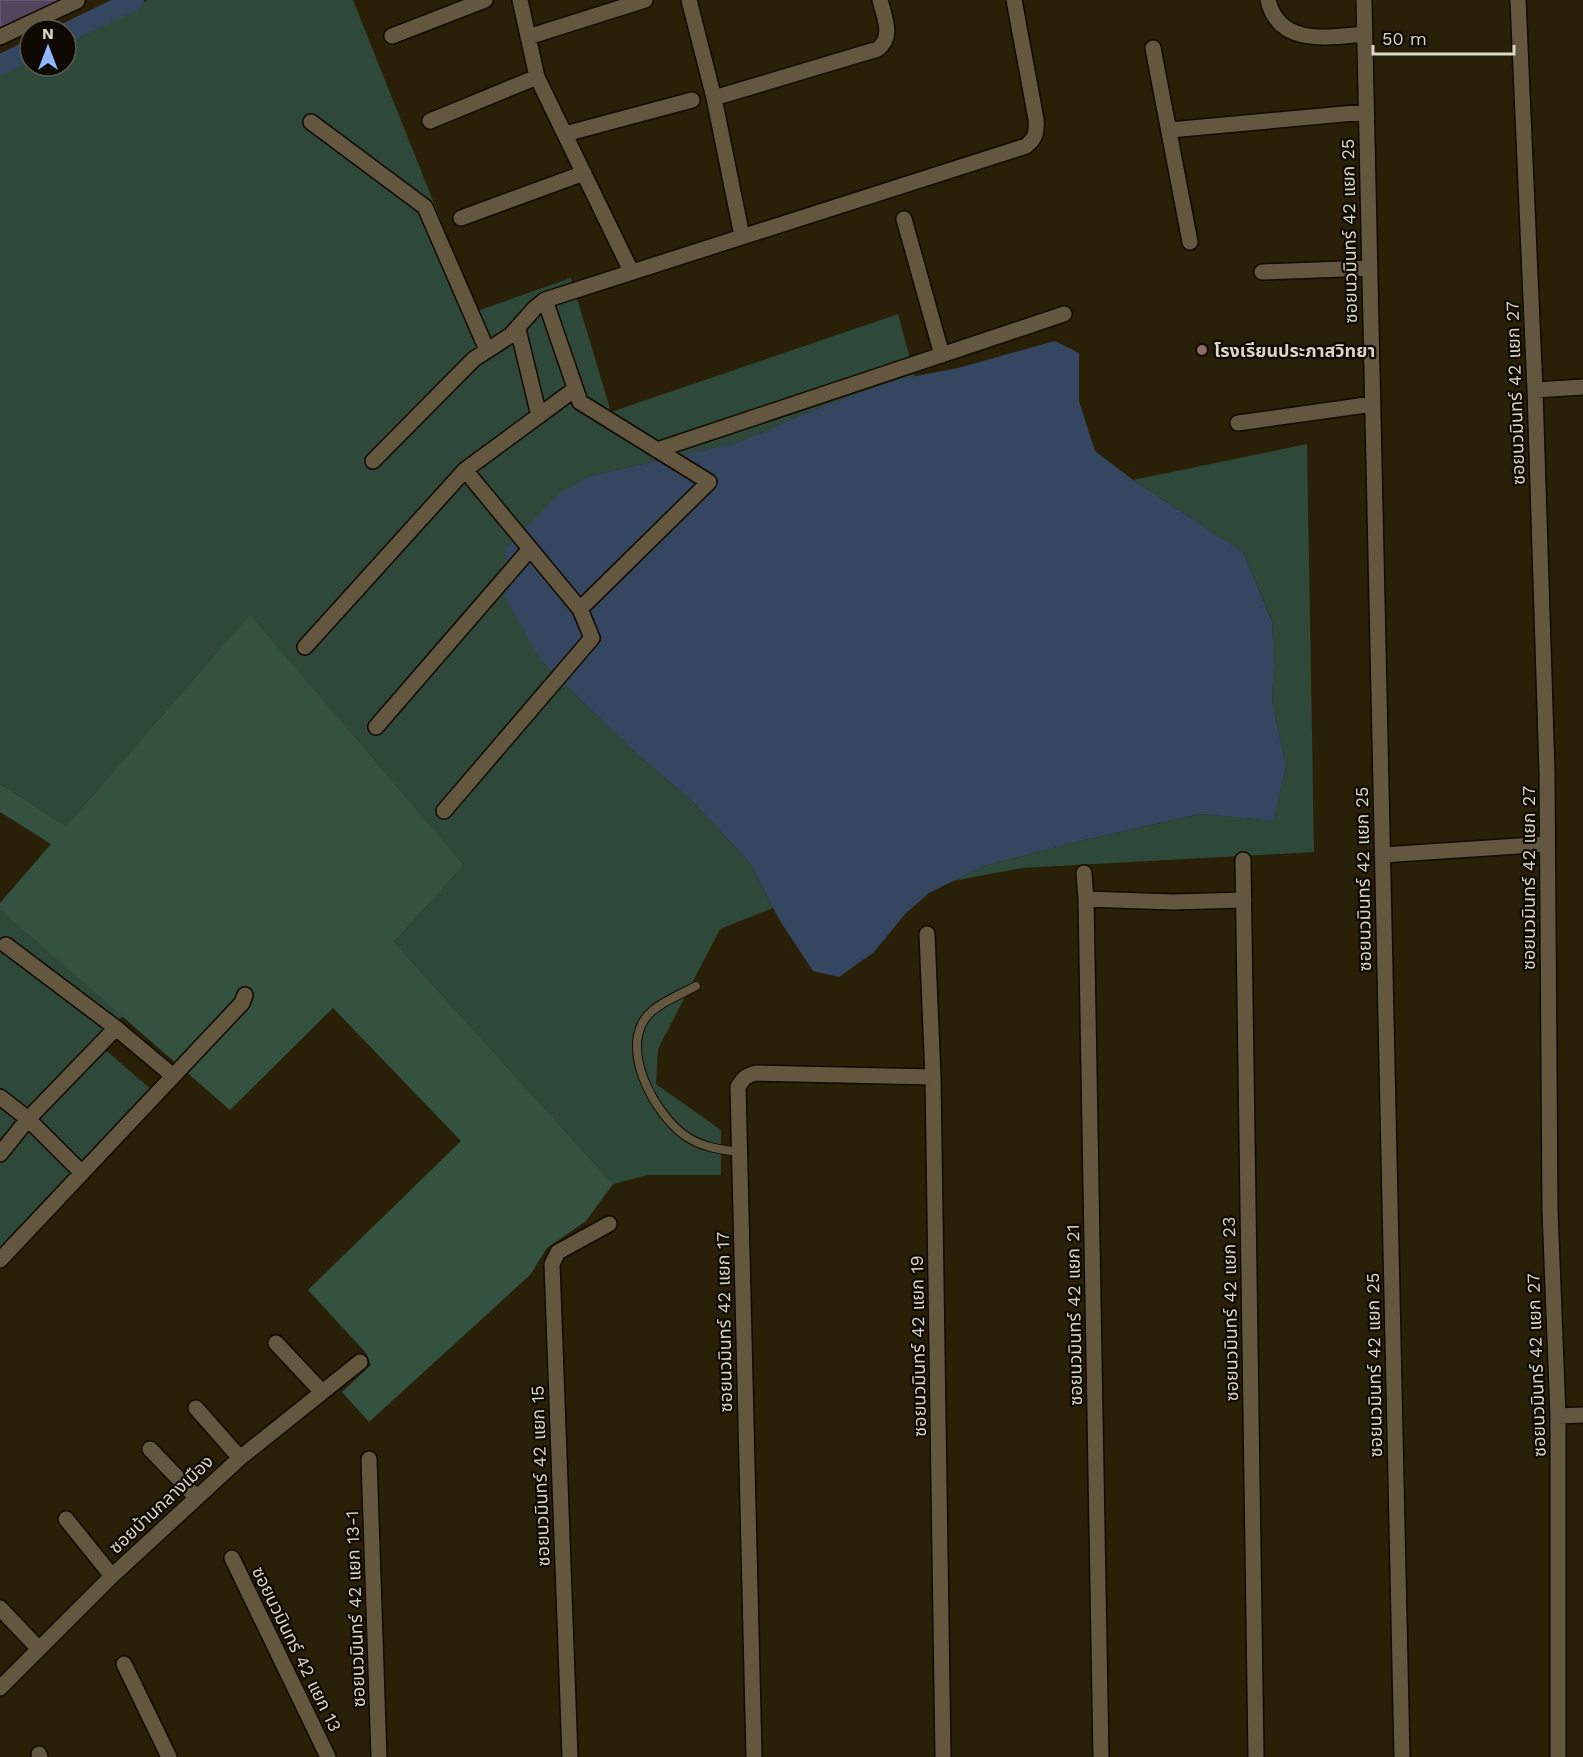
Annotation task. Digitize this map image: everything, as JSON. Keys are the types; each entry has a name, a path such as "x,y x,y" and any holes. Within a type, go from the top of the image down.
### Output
{"street":[{"path":"392,36 485,0"},
{"path":"520,0 537,77 631,272"},
{"path":"528,36 645,0"},
{"path":"689,0 714,98 742,236"},
{"path":"714,98 878,49 885,43 887,36 880,0"},
{"path":"373,461 474,359 511,335 545,300 1026,146 1037,132 1036,119 1014,0"},
{"path":"1268,0 1278,21 1298,35 1316,38 1365,34"},
{"name":"ซอยนวมินทร์ 42 แยก 25","path":"1364,0 1402,1757"},
{"name":"ซอยนวมินทร์ 42 แยก 27","path":"1518,0 1535,390 1547,760 1550,1210 1558,1416 1558,1757"},
{"path":"0,37 77,1"},
{"path":"1153,48 1191,242"},
{"path":"430,121 537,77"},
{"path":"565,134 692,100"},
{"path":"1170,130 1366,112"},
{"path":"311,122 425,207 487,350"},
{"path":"461,218 584,173"},
{"path":"904,219 942,355"},
{"path":"1262,272 1370,268"},
{"path":"545,300 580,402 709,482 580,609"},
{"path":"657,450 1065,314"},
{"path":"518,329 539,416"},
{"path":"1535,390 1583,387"},
{"path":"305,647 465,470 575,389"},
{"path":"1238,423 1372,404"},
{"path":"444,811 592,638 580,609 465,470"},
{"path":"376,727 530,549"},
{"path":"1382,855 1547,844"},
{"name":"ซอยนวมินทร์ 42 แยก 23","path":"1243,860 1256,1757"},
{"name":"ซอยนวมินทร์ 42 แยก 21","path":"1084,873 1101,1757"},
{"path":"1086,899 1173,902 1244,900"},
{"name":"ซอยนวมินทร์ 42 แยก 19","path":"927,934 933,1077 943,1757"},
{"path":"6,945 116,1028 172,1075"},
{"path":"0,1260 242,1003 245,995"},
{"path":"0,1154 28,1119 116,1028"},
{"name":"ซอยนวมินทร์ 42 แยก 17","path":"754,1757 738,1087 748,1075 756,1073 933,1077"},
{"path":"0,1097 28,1119 82,1173"},
{"name":"ซอยนวมินทร์ 42 แยก 15","path":"570,1757 552,1263 558,1252 609,1224"},
{"path":"276,1344 322,1392"},
{"name":"ซอยบ้านกลางเมือง","path":"0,1688 112,1576 240,1458 360,1362"},
{"path":"196,1408 240,1458"},
{"path":"1558,1416 1583,1415"},
{"path":"150,1449 197,1498"},
{"name":"ซอยนวมินทร์ 42 แยก 13-1","path":"369,1459 379,1757"},
{"path":"66,1518 112,1576"},
{"name":"ซอยนวมินทร์ 42 แยก 13","path":"232,1558 328,1757"},
{"path":"0,1608 39,1649"},
{"path":"124,1664 169,1757"}],"lane":[{"path":"696,986 652,1011 638,1031 638,1060 649,1093 660,1112 687,1137 715,1149 740,1152"}],"green space":[{"path":"148,0 353,0 477,311 571,278 611,412 898,314 915,377 896,380 810,411 739,442 590,476 542,662 628,746 692,801 749,862 773,908 720,929 658,1049 656,1084 721,1130 721,1175 648,1175 613,1184 394,942 464,865 250,614 66,826 0,784 0,74 18,65 18,78 78,78 78,35"},
{"path":"1307,444 1314,852 1022,868 953,881 984,866 1084,840 1202,814 1274,821 1286,766 1272,701 1274,665 1272,620 1243,552 1133,480"},
{"path":"250,614 464,865 394,942 613,1184 586,1221 547,1248 530,1275 369,1422 342,1392 371,1365 366,1353 308,1290 461,1141 333,1008 230,1110 0,910 0,903 51,844 0,812 0,784 66,826"},
{"path":"0,910 123,1016 95,1041 153,1091 0,1251"}],"water":[{"path":"1055,341 1079,353 1079,401 1095,451 1133,480 1243,552 1272,621 1274,665 1272,701 1286,766 1274,821 1201,814 1084,840 984,866 929,893 905,914 874,952 839,977 813,971 780,921 749,862 692,801 628,746 542,662 504,596 506,548 559,494 590,476 739,442 810,411 896,380 958,368"}],"building":[{"path":"0,0 64,0 18,18 0,27"}],"waterway":[{"path":"78,27 134,0"},
{"path":"0,65 18,56"}],"place":[{"name":"โรงเรียนประภาสวิทยา","path":"1202,350"}]}
